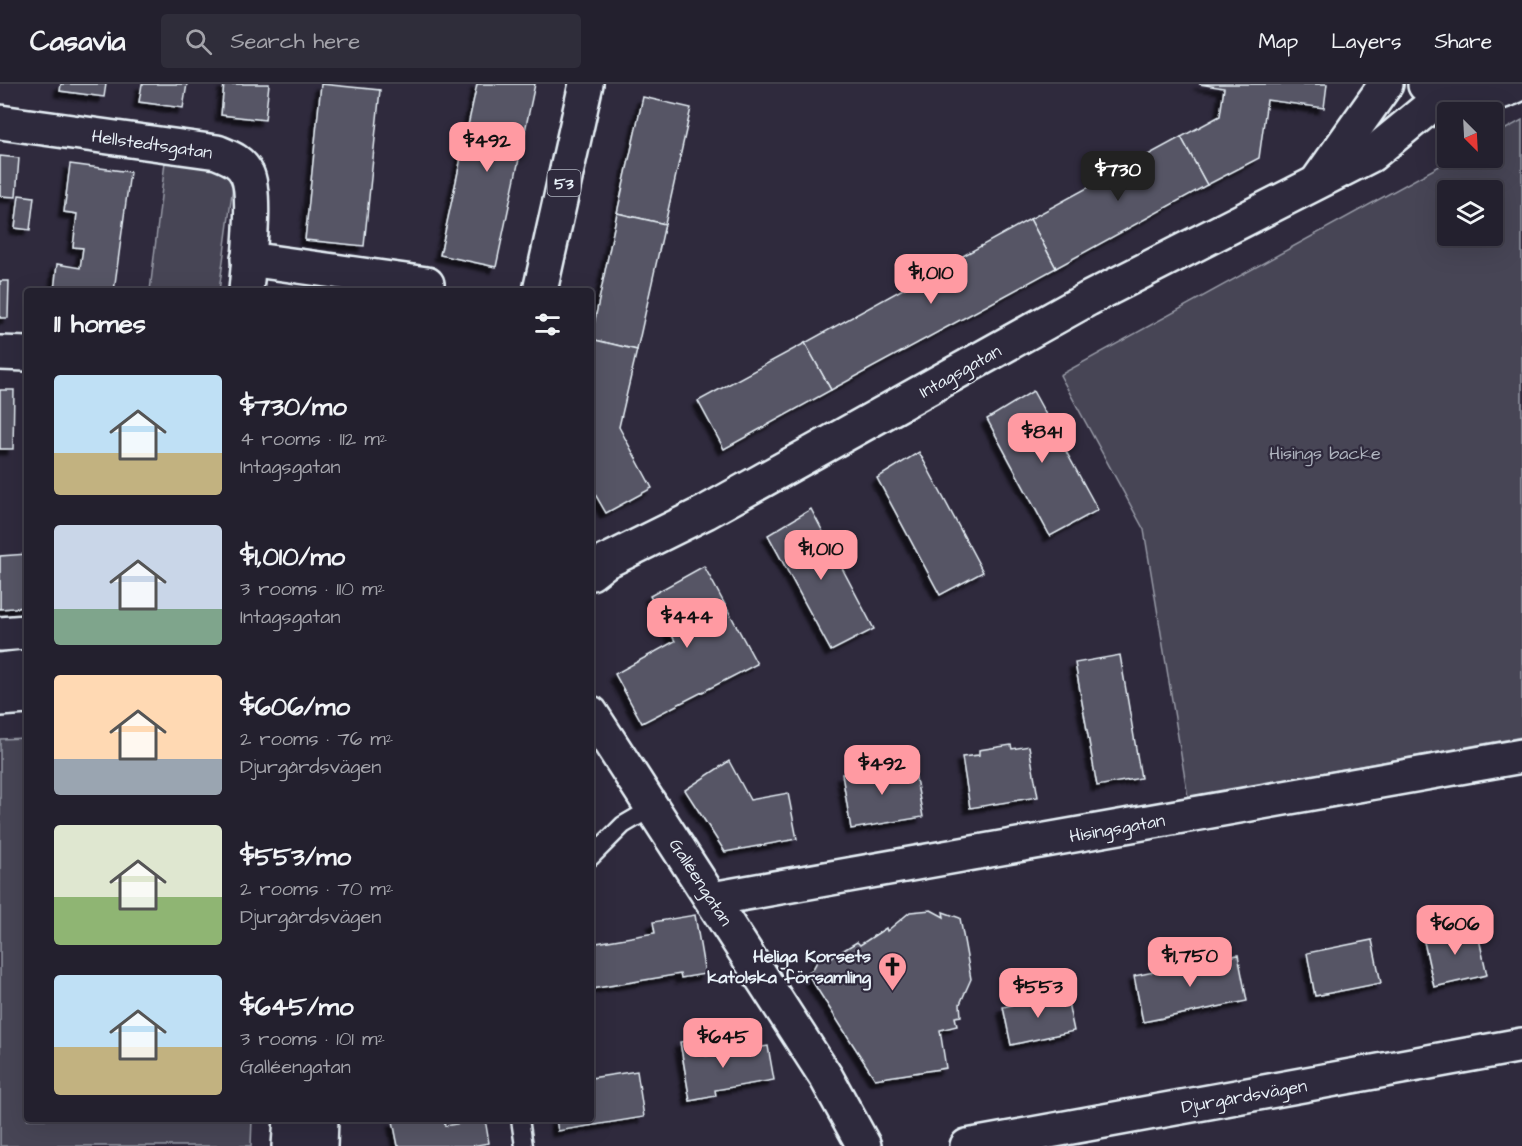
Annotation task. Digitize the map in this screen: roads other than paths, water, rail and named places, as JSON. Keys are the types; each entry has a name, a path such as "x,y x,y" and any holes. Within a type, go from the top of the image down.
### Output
{"street":[{"name":"53","path":"539,288 586,84"},
{"name":"Intagsgatan","path":"1316,183 1386,84"},
{"path":"1434,89 1467,99 1496,95 1520,84"},
{"name":"Intagsgatan","path":"596,566 706,512 1088,299 1371,155 1434,89"},
{"name":"Hellstedtsgatan","path":"0,122 217,152 237,161 247,174 251,191 247,275"},
{"path":"247,275 427,284"},
{"path":"0,353 24,354"},
{"path":"0,634 24,632"},
{"path":"0,670 24,667"},
{"path":"0,699 24,697"},
{"name":"Galléengatan","path":"594,718 826,1077 864,1146"},
{"name":"Hisingsgatan","path":"711,899 1522,756"},
{"name":"Djurgårdsvägen","path":"967,1146 1522,1045"},
{"path":"289,1146 291,1122"},
{"path":"320,1146 321,1122"}],"lane":[{"path":"594,854 623,825 652,808"},
{"path":"520,1122 524,1146"}],"place":[{"name":"Heliga Korsets katolska församling","path":"892,992"}],"park label":[{"name":"Hisings backe","path":"1325,453"}]}
